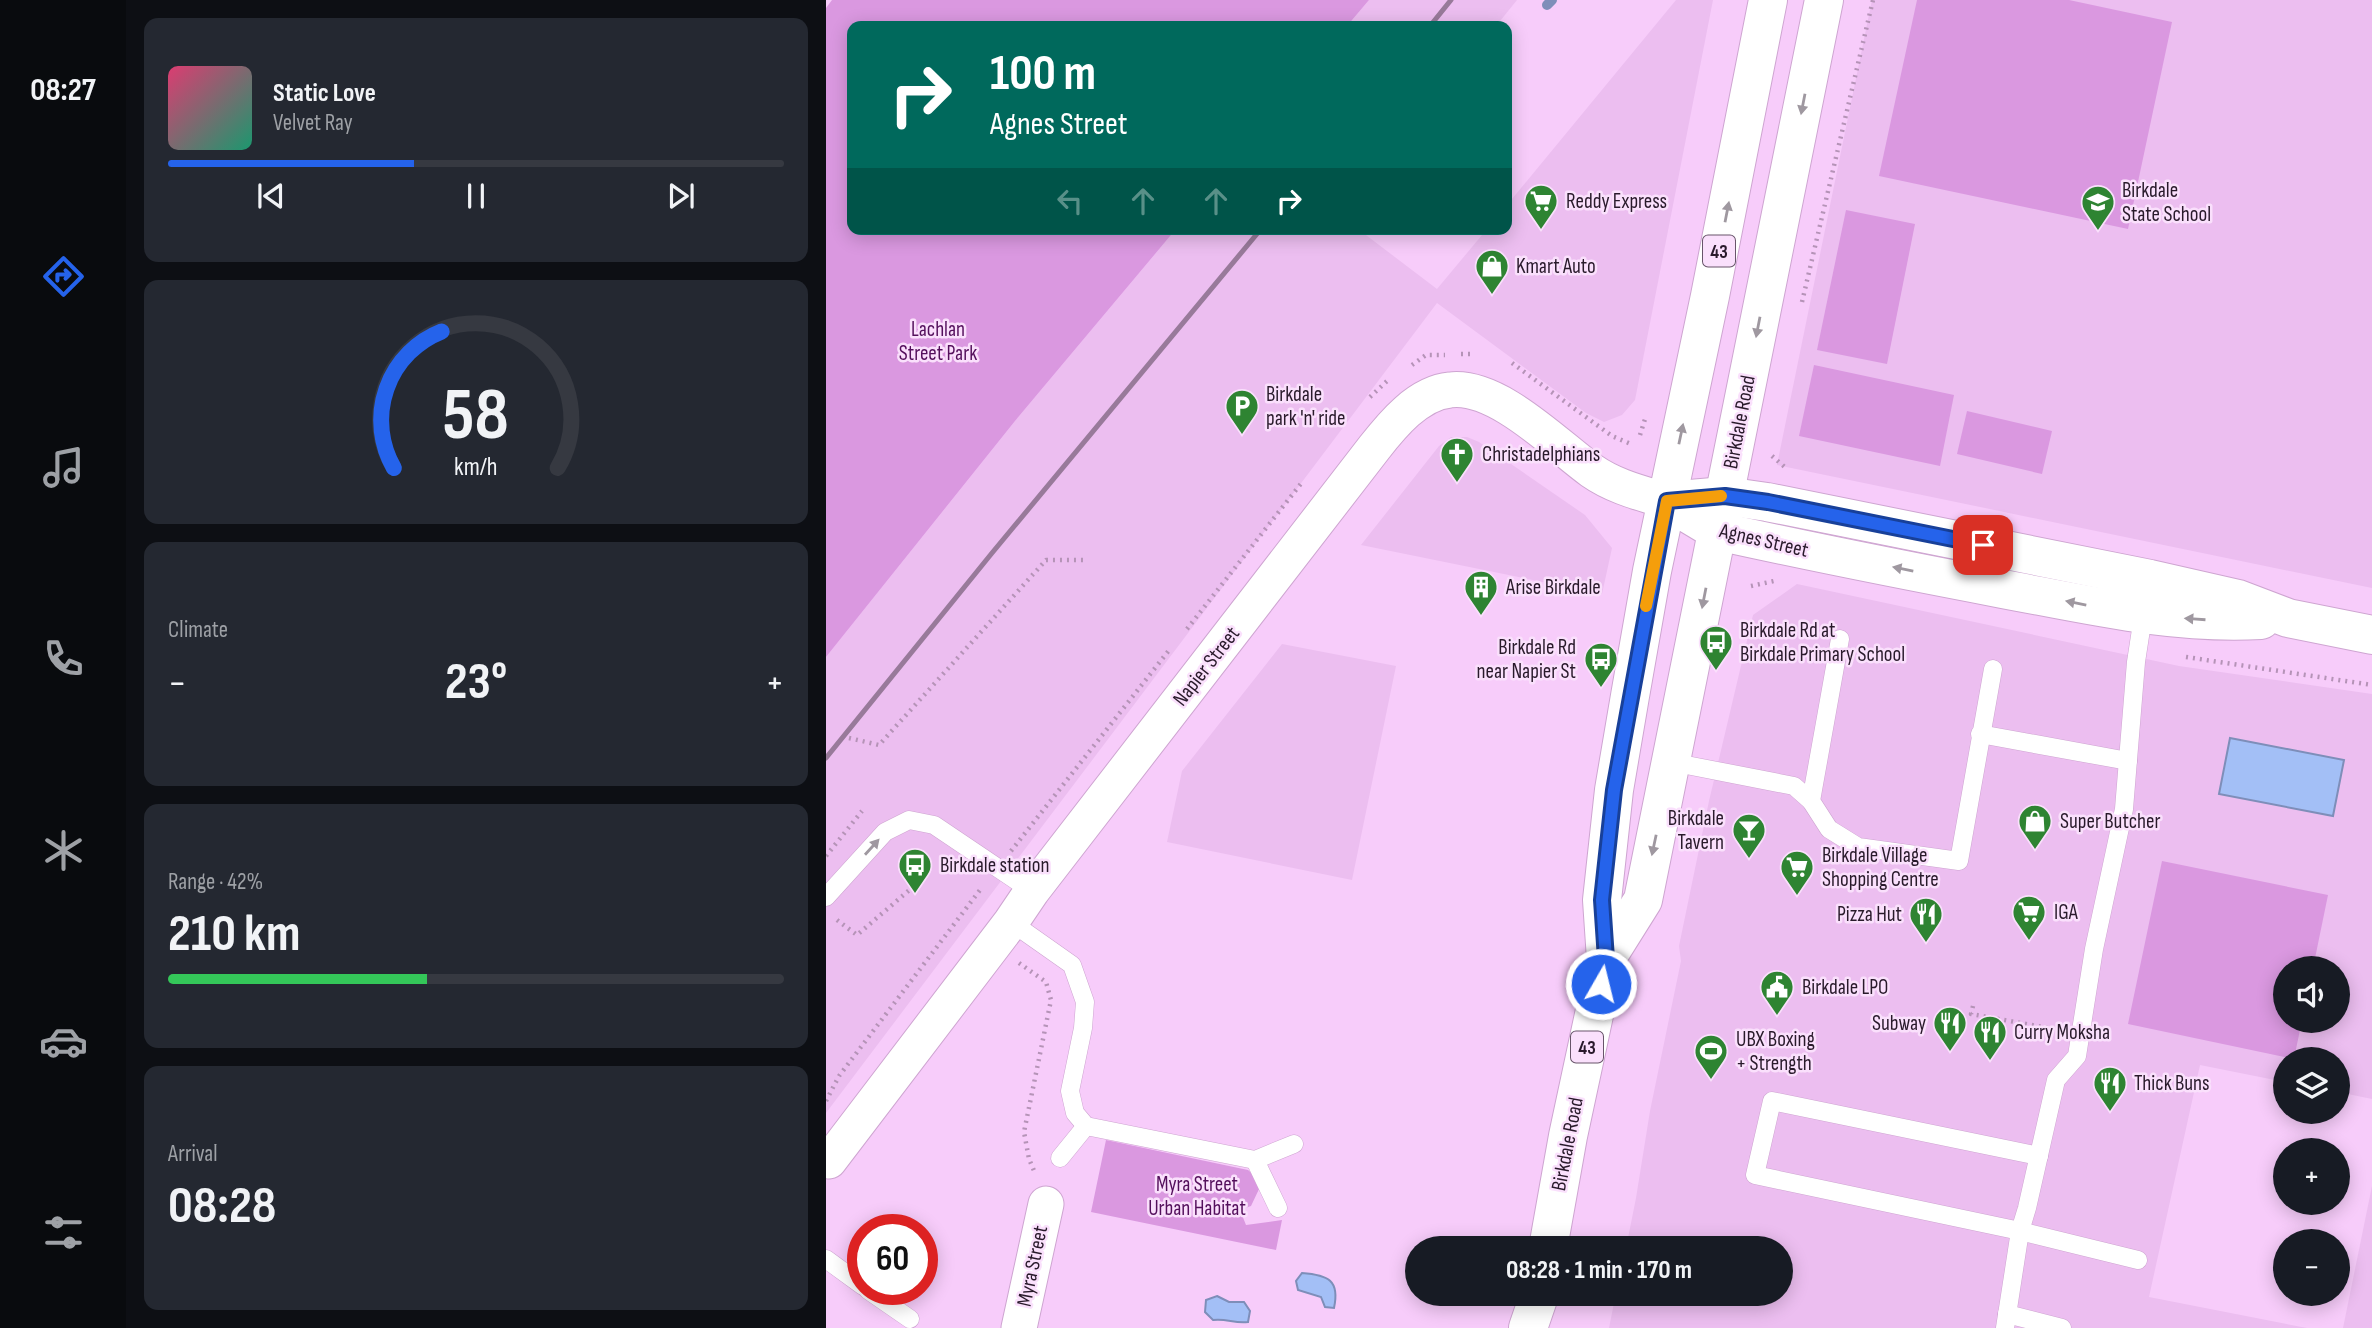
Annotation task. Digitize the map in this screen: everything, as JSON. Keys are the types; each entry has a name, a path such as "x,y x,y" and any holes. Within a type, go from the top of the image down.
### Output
{"main road":[{"name":"Birkdale Road","path":"1550,1236 1568,1136 1606,959 1602,900 1614,790 1667,501 1768,0"},
{"name":"Birkdale Road","path":"1606,959 1643,900 1824,0"},
{"name":"Agnes Street","path":"1667,501 1721,513 1948,579 2147,597"},
{"name":"Agnes Street","path":"1721,513 1768,502 2233,621 2288,618 2372,635"},
{"path":"1528,1328 1536,1306"},
{"path":"1543,1306 1546,1328"}],"street":[{"name":"Napier Street","path":"827,1162 1032,891 1392,425 1416,405 1447,390 1465,389 1478,393 1522,417 1612,483 1667,501"},
{"name":"Myra Street","path":"1019,1328 1046,1204"}],"lane":[{"path":"2062,1328 2006,1321 2020,1231 2056,1080 2077,1056 2094,949 2124,809 2136,662 2147,597"},
{"path":"1811,801 1840,639"},
{"path":"1671,762 1794,786 1811,801 1829,829 1858,846 1959,861 1993,669"},
{"path":"1980,734 2128,761"},
{"path":"826,897 885,832 909,820 934,825 1032,891"},
{"path":"1002,934 1072,965 1086,1002 1070,1091 1075,1113 1086,1126 1255,1160 1294,1144"},
{"path":"2039,1156 1772,1101 1755,1175 2020,1231 2138,1260"},
{"path":"1060,1158 1086,1126"},
{"path":"1255,1160 1278,1208"},
{"path":"826,1259 847,1274"},
{"path":"890,1305 910,1319"}],"path":[{"path":"1801,307 1873,0"},
{"path":"1512,363 1601,428 1631,444"},
{"path":"1768,502 1774,469 1771,448"},
{"path":"1187,629 1311,471"},
{"path":"849,738 879,745 1046,560 1084,560"},
{"path":"1007,857 1170,649"},
{"path":"2180,656 2372,685"},
{"path":"826,856 862,811"},
{"path":"837,920 857,935 928,874"},
{"path":"826,1101 839,1076 980,890"},
{"path":"1002,934 1046,982 1051,1000 1024,1132 1029,1159 1046,1204"},
{"path":"1973,1006 1971,1014 2080,1034"}],"shaded area":[{"path":"1369,0 1517,0 1500,21 1351,21"},
{"path":"1676,0 1713,0 1635,400 1622,415 1604,422 1586,413 1437,303 826,1113 826,657 1015,421 1171,235 1366,235 1437,289 1482,235 1512,235 1512,199"},
{"name":"Birkdale State School","path":"1872,0 2372,0 2372,588 1777,465"},
{"path":"1451,437 1467,437 1479,442 1585,515 1612,548 1602,594 1361,545 1439,446"},
{"path":"1797,584 2179,666 2372,694 2372,1099 2350,1094 2350,1047 2273,1047 2273,1080 2200,1065 2149,1297 2307,1328 1609,1328 1613,1306 1793,1306 1793,1236 1628,1236 1650,1111 1681,961 1679,946 1709,801 1753,615"},
{"path":"1282,644 1396,666 1352,880 1167,842 1182,771"},
{"path":"2372,1186 2372,1328 2343,1328 2347,1306 2350,1306 2350,1294"}],"green space":[{"name":"Lachlan Street Park","path":"832,0 1369,0 1351,21 847,21 847,235 1171,235 1015,421 826,657 826,8"},
{"path":"1917,0 2069,0 2172,22 2128,229 1879,176"},
{"path":"1846,210 1915,224 1887,364 1817,350"},
{"path":"1814,365 1954,395 1940,466 1799,436"},
{"path":"1967,411 2052,431 2042,474 1957,454"},
{"path":"2162,861 2328,895 2315,956 2273,956 2273,1033 2299,1033 2296,1047 2273,1047 2273,1055 2128,1024"},
{"name":"Myra Street Urban Habitat","path":"1106,1140 1248,1170 1260,1187 1251,1206 1240,1210 1246,1225 1282,1220 1276,1250 1091,1212"}],"water":[{"path":"2230,738 2344,760 2333,816 2219,794"},
{"path":"1302,1273 1319,1275 1330,1281 1335,1291 1334,1308 1325,1307 1321,1297 1298,1290 1296,1281"},
{"path":"1217,1296 1229,1302 1244,1302 1250,1311 1248,1322 1213,1320 1205,1312 1206,1300"}],"waterway":[{"path":"1547,5 1552,0"}],"railway":[{"path":"1434,21 1451,0"},
{"path":"826,758 1256,235"}],"slow traffic":[{"path":"1646,606 1667,501 1721,496"}],"place":[{"name":"Reddy Express","path":"1541,231"},
{"name":"Birkdale State School","path":"2098,232"},
{"name":"Kmart Auto","path":"1492,296"},
{"name":"Birkdale park 'n' ride","path":"1242,436"},
{"name":"Christadelphians","path":"1457,484"},
{"name":"Arise Birkdale","path":"1481,617"},
{"name":"Birkdale Rd at Birkdale Primary School","path":"1716,672"},
{"name":"Birkdale Rd near Napier St","path":"1601,689"},
{"name":"Super Butcher","path":"2035,851"},
{"name":"Birkdale Tavern","path":"1749,860"},
{"name":"Birkdale station","path":"915,895"},
{"name":"Birkdale Village Shopping Centre","path":"1797,897"},
{"name":"IGA","path":"2029,942"},
{"name":"Pizza Hut","path":"1926,944"},
{"name":"Birkdale LPO","path":"1777,1017"},
{"name":"Subway","path":"1950,1053"},
{"name":"Curry Moksha","path":"1990,1062"},
{"name":"UBX Boxing + Strength","path":"1711,1081"},
{"name":"Thick Buns","path":"2110,1113"}],"route":[{"path":"1601,984 1606,959 1602,900 1614,790 1652,571 1667,501 1725,496 1768,502 1983,545"}]}
